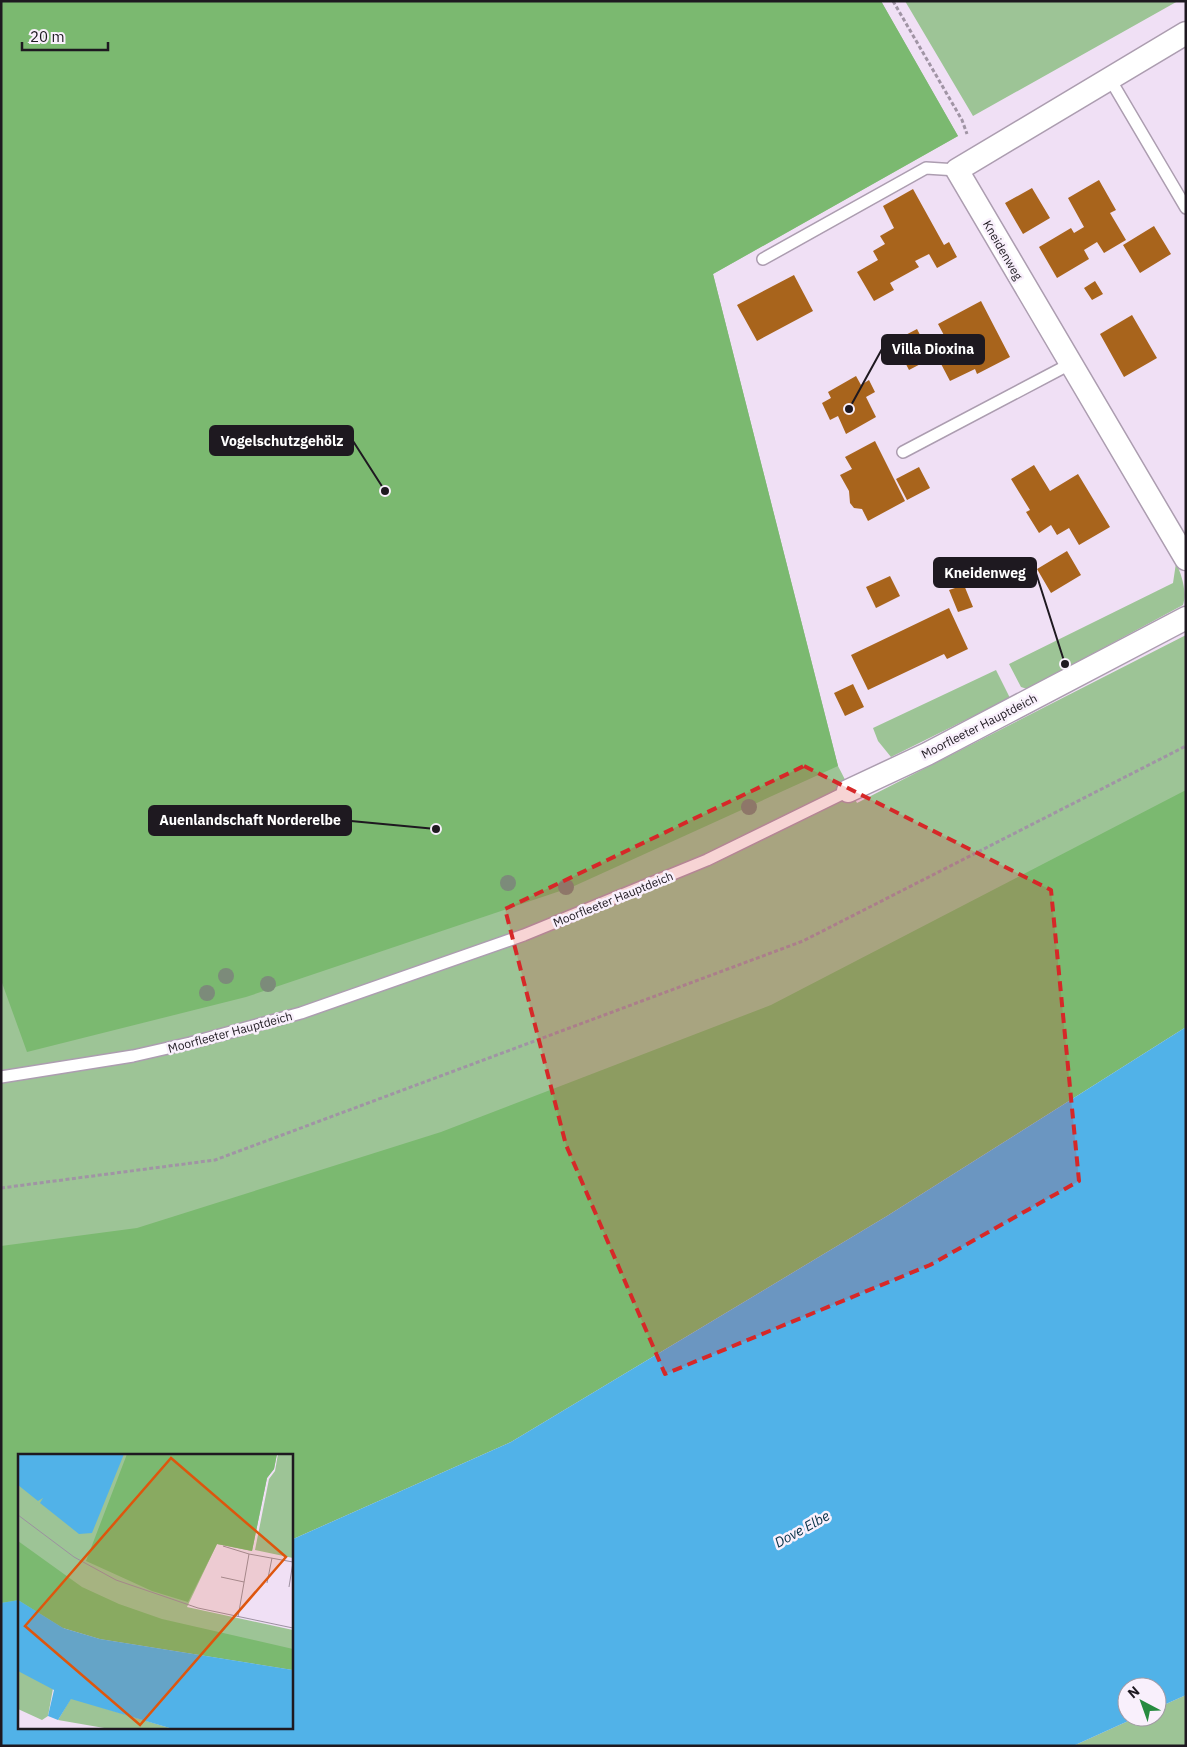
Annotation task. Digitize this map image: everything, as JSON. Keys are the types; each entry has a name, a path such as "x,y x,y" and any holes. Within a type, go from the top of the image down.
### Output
{"street":[{"path":"957,170 1186,33"},
{"name":"Kneidenweg","path":"957,170 1186,559"},
{"name":"Moorfleeter Hauptdeich","path":"848,791 927,754 1186,618"}],"lane":[{"path":"1110,79 1186,208"},
{"path":"763,259 926,168 957,170"},
{"path":"903,452 1070,364"},
{"name":"Moorfleeter Hauptdeich","path":"1,1077 171,1048 301,1013 524,935 707,860 848,791"}],"path":[{"path":"893,1 962,120 976,157"},
{"path":"1,1188 214,1160 775,952 803,941 1186,746"}],"highlighted area":[{"path":"804,766 1051,890 1079,1181 930,1265 665,1374 566,1145 505,909"}],"green space":[{"path":"1,1 881,1 958,136 713,274 838,766 857,803 1186,635 1186,1027 292,1539 292,1454 18,1454 18,1730 292,1730 292,1728 332,1746 1,1746"},
{"path":"1,1 881,1 958,136 713,274 838,766 572,887 246,997 27,1052 1,980"},
{"path":"905,1 1178,1 973,116"},
{"path":"1176,563 1183,584 1183,605 1027,689 1021,687 1009,664 1173,583"},
{"path":"996,670 1010,698 891,757 878,741 873,728"},
{"path":"1186,790 1186,1027 887,1216 511,1442 292,1540 292,1454 18,1454 18,1600 1,1603 1,1246 137,1228 441,1132 771,1005"},
{"path":"1186,1695 1186,1746 1073,1746 1117,1726 1167,1727 1167,1704"}],"water":[{"name":"Dove Elbe","path":"1186,1027 1186,1695 1167,1704 1167,1677 1117,1677 1117,1726 1073,1746 1,1746 1,1603 18,1600 18,1730 292,1730 292,1540 511,1442 887,1216"}],"building":[{"path":"1099,180 1116,210 1110,213 1126,240 1104,253 1097,242 1084,250 1089,259 1057,278 1039,247 1071,228 1074,233 1084,227 1068,198"},
{"path":"1032,188 1050,218 1023,234 1005,203"},
{"path":"913,189 944,245 949,242 957,257 937,268 929,254 915,261 919,267 890,283 894,290 874,301 857,272 878,260 873,251 885,244 880,236 894,228 883,206"},
{"path":"1154,226 1171,254 1140,273 1123,245"},
{"path":"794,275 813,311 757,341 737,305"},
{"path":"1095,281 1103,294 1092,300 1084,288"},
{"path":"981,301 1010,357 977,374 975,369 950,381 940,362 954,354 938,324"},
{"path":"1132,315 1157,358 1124,377 1100,334"},
{"path":"917,329 932,358 909,370 894,341"},
{"path":"856,376 861,385 869,380 875,392 866,397 876,417 846,434 838,416 830,420 822,403 831,398 828,392"},
{"path":"875,441 905,501 868,521 862,509 854,508 850,503 849,491 840,475 852,469 845,457"},
{"path":"1034,465 1050,491 1078,474 1110,527 1079,545 1069,528 1057,535 1051,525 1039,533 1026,512 1030,510 1011,479"},
{"path":"919,467 930,488 907,500 896,479"},
{"path":"1067,551 1081,575 1051,593 1037,569"},
{"path":"890,576 900,596 876,608 866,587"},
{"path":"964,585 973,607 958,612 949,590"},
{"path":"949,608 968,649 947,659 944,654 868,690 851,655"},
{"path":"853,684 864,707 845,716 834,693"}],"place":[{"name":"Villa Dioxina","path":"849,409"},
{"name":"Vogelschutzgehölz","path":"385,491"},
{"name":"Kneidenweg","path":"1065,664"},
{"name":"Auenlandschaft Norderelbe","path":"436,829"}]}
